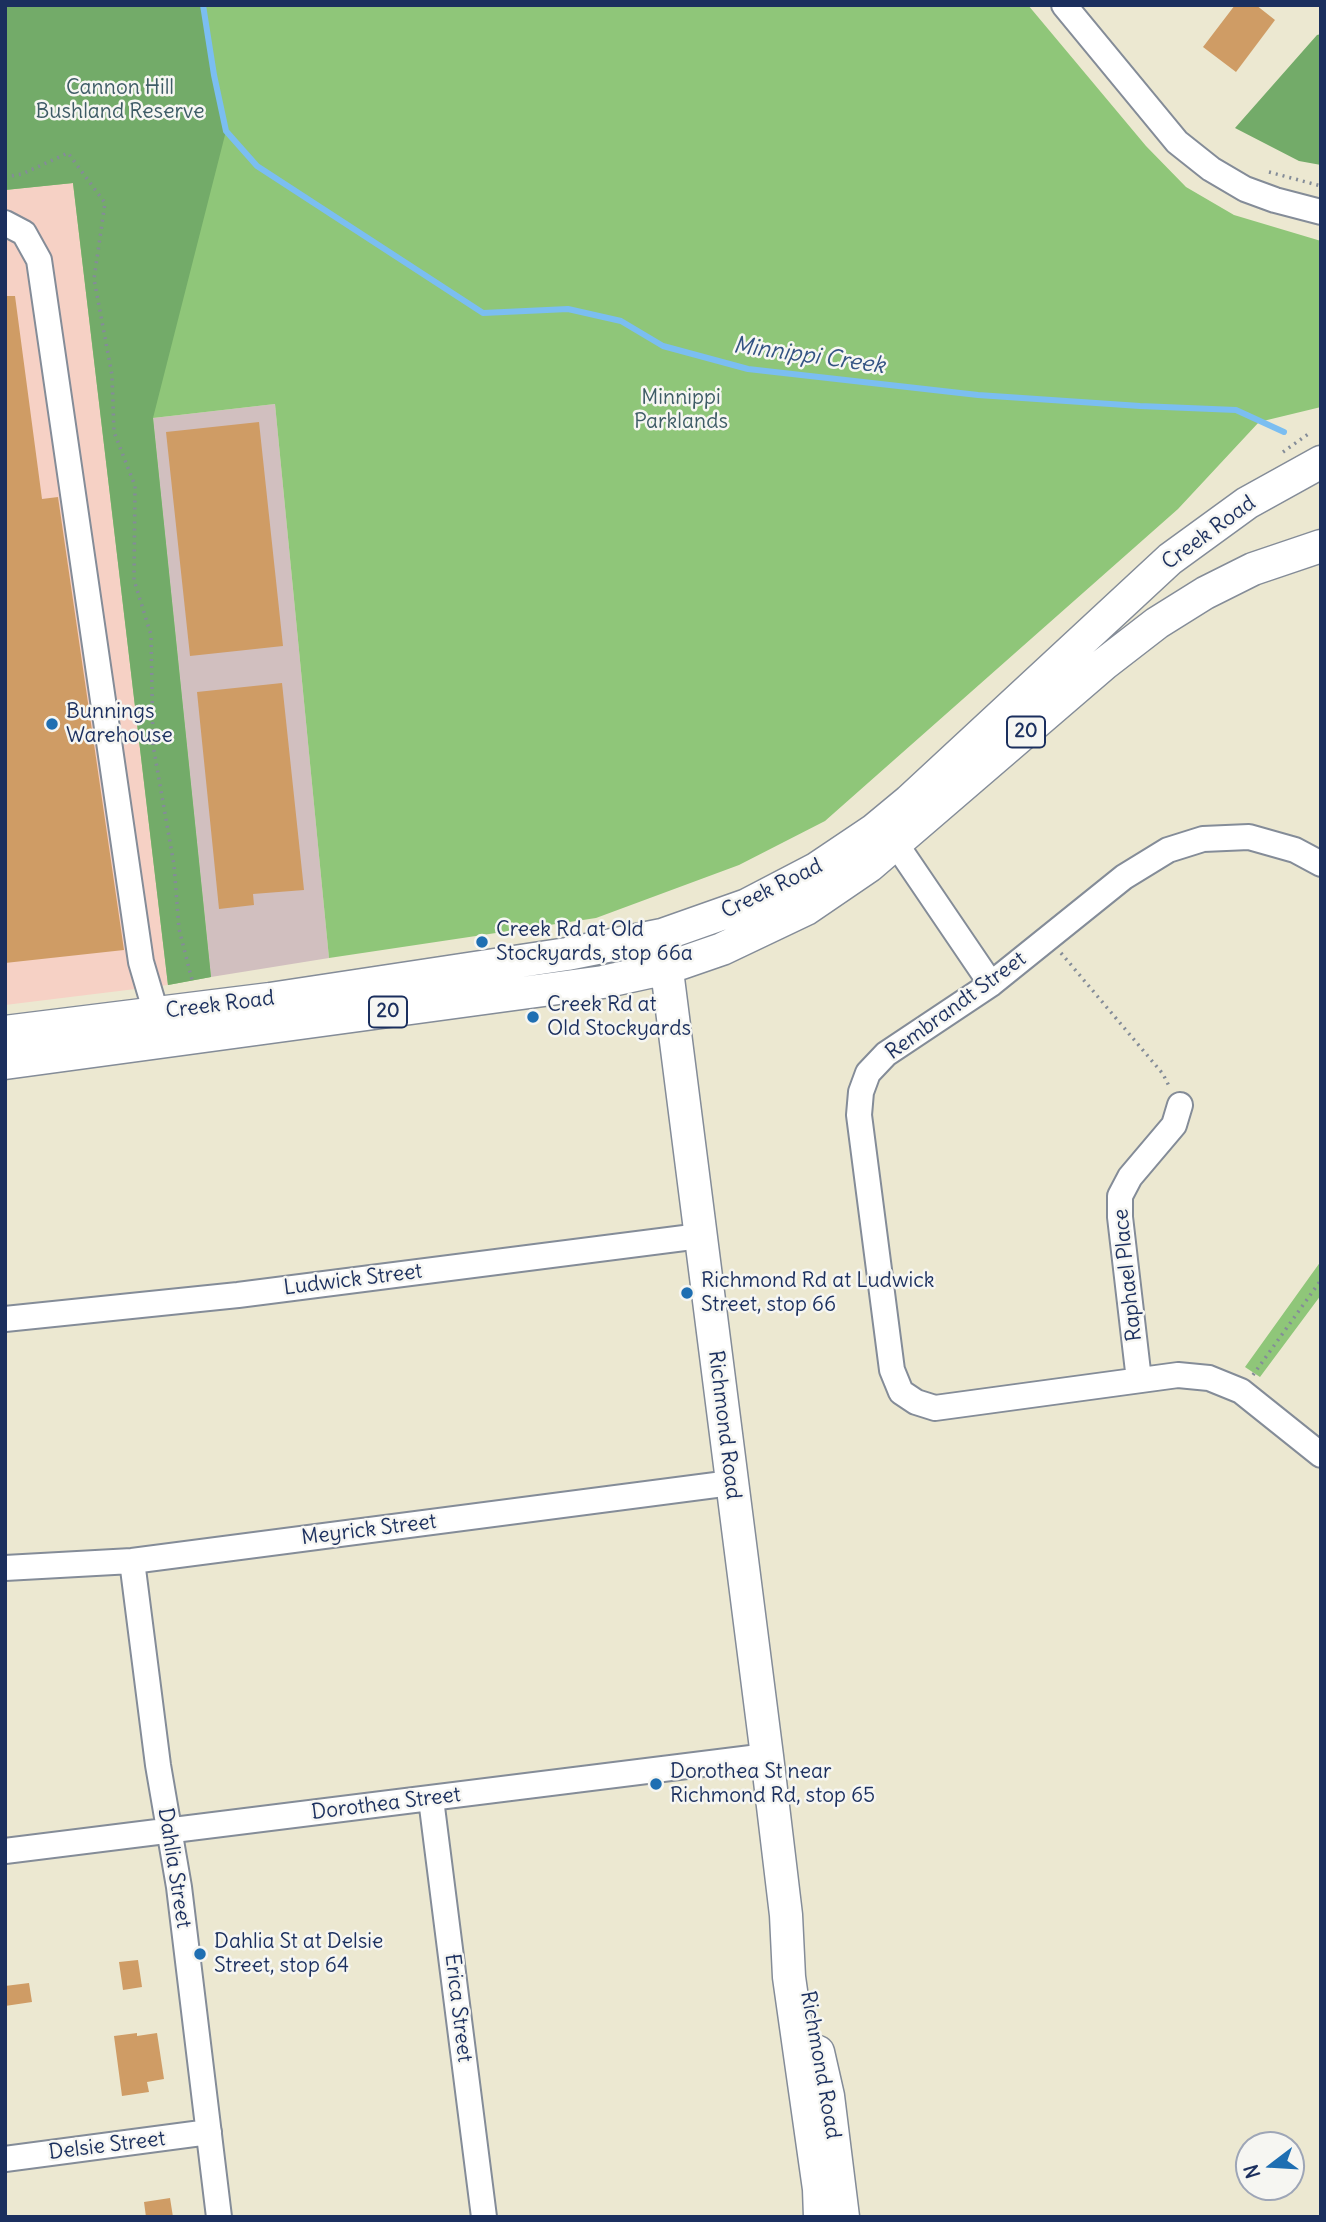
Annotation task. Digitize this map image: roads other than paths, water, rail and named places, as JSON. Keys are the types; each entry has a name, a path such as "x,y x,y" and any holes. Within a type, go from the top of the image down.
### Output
{"main road":[{"name":"Creek Road","path":"5,1032 270,999 553,956 662,935 713,918 783,888 874,830 909,801 1170,559 1247,503 1321,463"},
{"name":"Creek Road","path":"5,1063 572,987 667,968 722,949 787,919 837,889 896,844 1104,664 1157,623 1205,593 1253,569 1321,546"},
{"path":"1170,559 1195,573 1205,593"},
{"name":"Richmond Road","path":"662,935 767,1756 786,1915 789,1977 819,2189 820,2217"},
{"name":"Richmond Road","path":"786,1915 802,1966 828,2096 842,2217"},
{"path":"830,2217 824,2149 829,2144 834,2144"}],"street":[{"path":"1064,5 1185,149 1210,169 1245,188 1275,200 1321,212"},
{"path":"5,223 24,233 39,260 141,962 156,1013"},
{"name":"Rembrandt Street","path":"1321,864 1295,850 1249,837 1203,839 1168,850 1124,877 991,984 886,1054 868,1073 861,1092 859,1115 892,1370 901,1392 916,1402 935,1408 1178,1375 1209,1378 1241,1391 1321,1455"},
{"path":"896,844 991,984"},
{"name":"Raphael Place","path":"1139,1380 1120,1217 1120,1196 1130,1177 1174,1125 1180,1105"},
{"name":"Ludwick Street","path":"5,1320 238,1295 700,1236"},
{"name":"Meyrick Street","path":"5,1568 132,1561 731,1483"},
{"name":"Dahlia Street","path":"132,1561 168,1830 179,1887 219,2217"},
{"name":"Dorothea Street","path":"5,1852 767,1756"},
{"name":"Erica Street","path":"431,1799 484,2217"},
{"name":"Delsie Street","path":"5,2159 209,2132"}],"waterway":[{"name":"Minnippi Creek","path":"203,5 226,131 257,166 483,313 568,309 621,321 663,346 748,369 978,395 1236,410 1284,432"}],"place":[{"name":"Bunnings Warehouse","path":"52,724"},
{"name":"Creek Rd at Old Stockyards, stop 66a","path":"482,942"},
{"name":"Creek Rd at Old Stockyards","path":"533,1017"},
{"name":"Richmond Rd at Ludwick Street, stop 66","path":"687,1293"},
{"name":"Dorothea St near Richmond Rd, stop 65","path":"656,1784"},
{"name":"Dahlia St at Delsie Street, stop 64","path":"200,1954"}],"park label":[{"name":"Cannon Hill Bushland Reserve","path":"120,100"},
{"name":"Minnippi Parklands","path":"681,410"}]}
